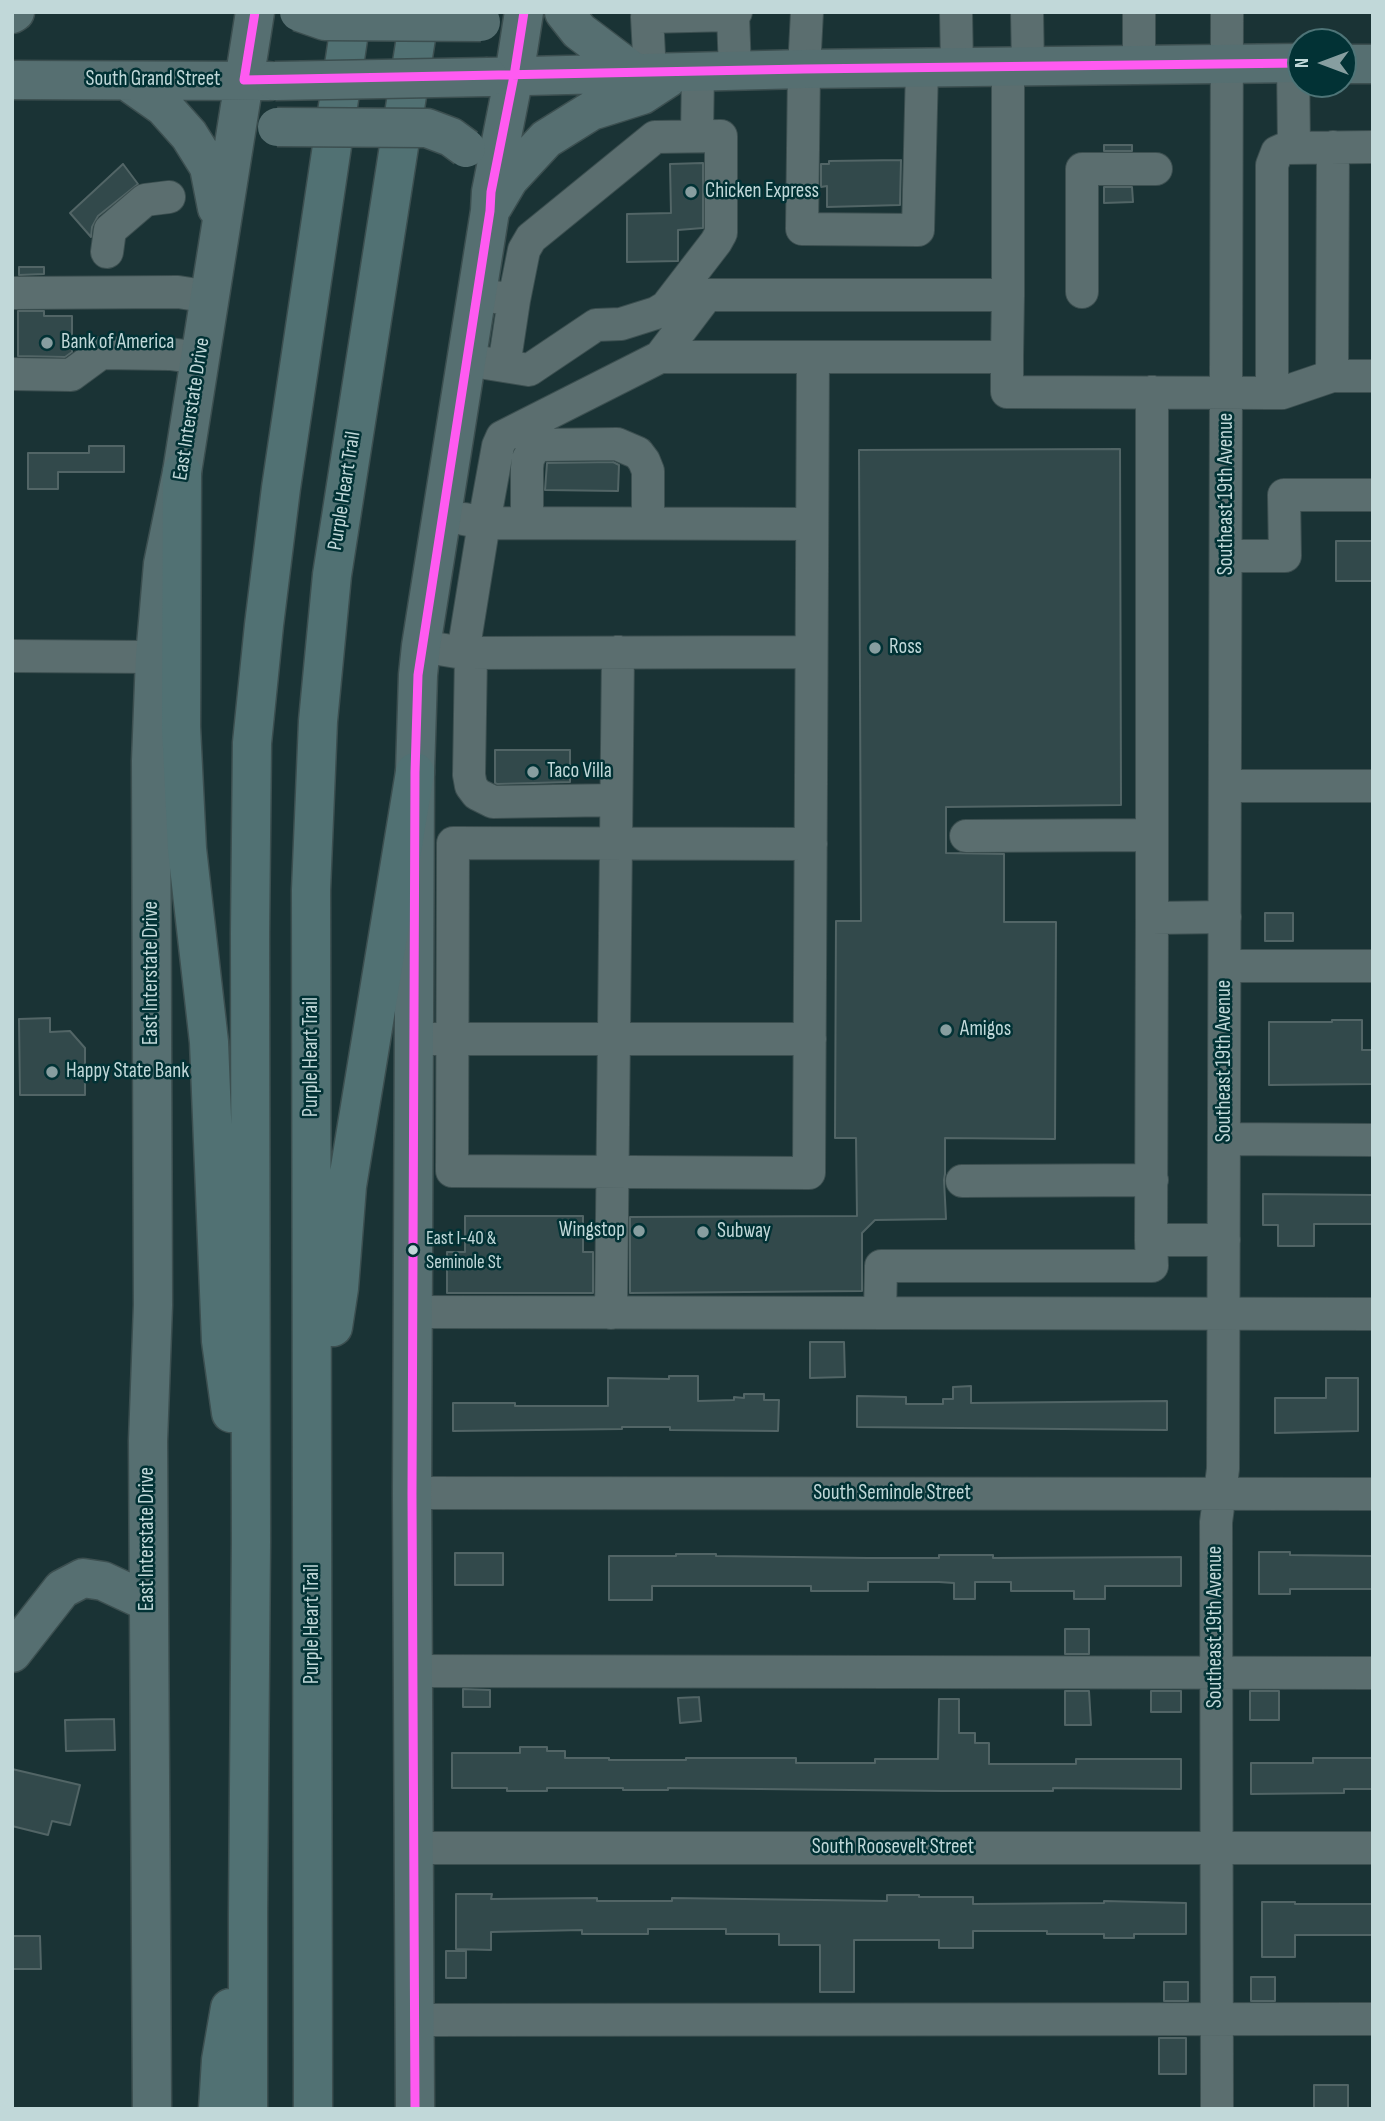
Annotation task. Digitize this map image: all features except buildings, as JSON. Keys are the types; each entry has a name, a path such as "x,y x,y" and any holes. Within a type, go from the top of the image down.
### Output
{"highway":[{"path":"248,2109 252,743 281,488 352,12"},
{"name":"Purple Heart Trail","path":"313,2109 311,890 318,721 332,575 420,12"},
{"path":"182,472 181,727 187,849 209,1042 221,1341 251,1542"},
{"path":"313,1471 339,1288 347,1186 415,772"},
{"path":"218,2109 221,2060 248,1913"}],"main road":[{"name":"East Interstate Drive","path":"152,2109 148,1441 153,1305 151,761 155,657 163,564 182,472 232,159 259,80 255,12"},
{"path":"299,12 324,21 495,17"},
{"path":"415,2109 412,1493 414,1312 434,1039 415,772 421,646 491,201 501,76 524,12"},
{"path":"491,201 546,139 591,111 642,94 664,73 579,32 564,12"},
{"name":"South Grand Street","path":"12,80 259,80 804,69 1287,64"},
{"path":"127,81 164,107 189,135 209,167 221,228"},
{"path":"232,159 261,134 276,127 427,128 451,136 466,148 491,201"},
{"path":"12,1653 62,1589 83,1578 103,1581 148,1602"}],"street":[{"path":"807,12 802,229 918,230 939,67 956,12"},
{"path":"1027,12 1018,67 1008,295 1007,392 1282,393 1332,376 1373,376"},
{"path":"1139,12 1139,65"},
{"name":"Southeast 19th Avenue","path":"1217,2109 1216,1522 1223,1469 1227,12"},
{"path":"697,135 664,73 645,15 720,14 735,71"},
{"path":"1294,148 1296,98"},
{"path":"467,360 504,366 529,370 596,326 621,324 666,307 720,233 721,136 655,136 531,238 524,250 504,366"},
{"path":"1272,393 1272,165 1277,152 1294,148 1373,146"},
{"path":"1332,376 1333,147"},
{"path":"1082,292 1082,169 1156,169"},
{"path":"107,252 110,230 145,200 169,197"},
{"path":"12,293 178,292 210,297"},
{"path":"477,294 514,300"},
{"path":"616,800 493,802 477,794 471,786 467,653 484,523 502,437 660,357 707,295 1008,295"},
{"path":"12,374 71,375 101,353 170,354 200,358"},
{"path":"660,357 1007,357"},
{"path":"811,844 453,843 434,1039 452,1171 809,1173 811,844 811,652 813,357"},
{"path":"880,1313 881,1266 1152,1266 1152,392"},
{"path":"527,523 527,468 533,450 540,445 617,444 638,453 645,461 648,471 648,523"},
{"path":"1227,556 1285,556 1284,495 1373,495"},
{"path":"442,515 484,523 812,524"},
{"path":"421,646 467,653 811,652"},
{"path":"611,1313 618,652"},
{"path":"12,656 155,657"},
{"path":"1226,786 1373,786"},
{"path":"966,836 1152,835"},
{"path":"1152,918 1226,917"},
{"path":"1225,966 1373,966"},
{"path":"434,1039 810,1039"},
{"path":"1224,1139 1373,1140"},
{"path":"962,1181 1152,1180"},
{"path":"1151,1240 1224,1240"},
{"path":"414,1312 1373,1314"},
{"name":"South Seminole Street","path":"412,1493 1373,1494"},
{"path":"413,1671 1373,1673"},
{"name":"South Roosevelt Street","path":"413,1848 1373,1848"},
{"path":"414,2020 1373,2019"}],"transit line":[{"path":"255,12 244,80 1287,63"},
{"path":"415,2109 412,1493 415,772 418,675 491,192 524,12"}],"place":[{"name":"Chicken Express","path":"691,192"},
{"name":"Bank of America","path":"47,343"},
{"name":"Ross","path":"875,648"},
{"name":"Taco Villa","path":"533,772"},
{"name":"Amigos","path":"946,1030"},
{"name":"Happy State Bank","path":"52,1072"},
{"name":"Wingstop","path":"639,1231"},
{"name":"Subway","path":"703,1232"},
{"name":"East I-40 & Seminole St","path":"413,1250"}]}
